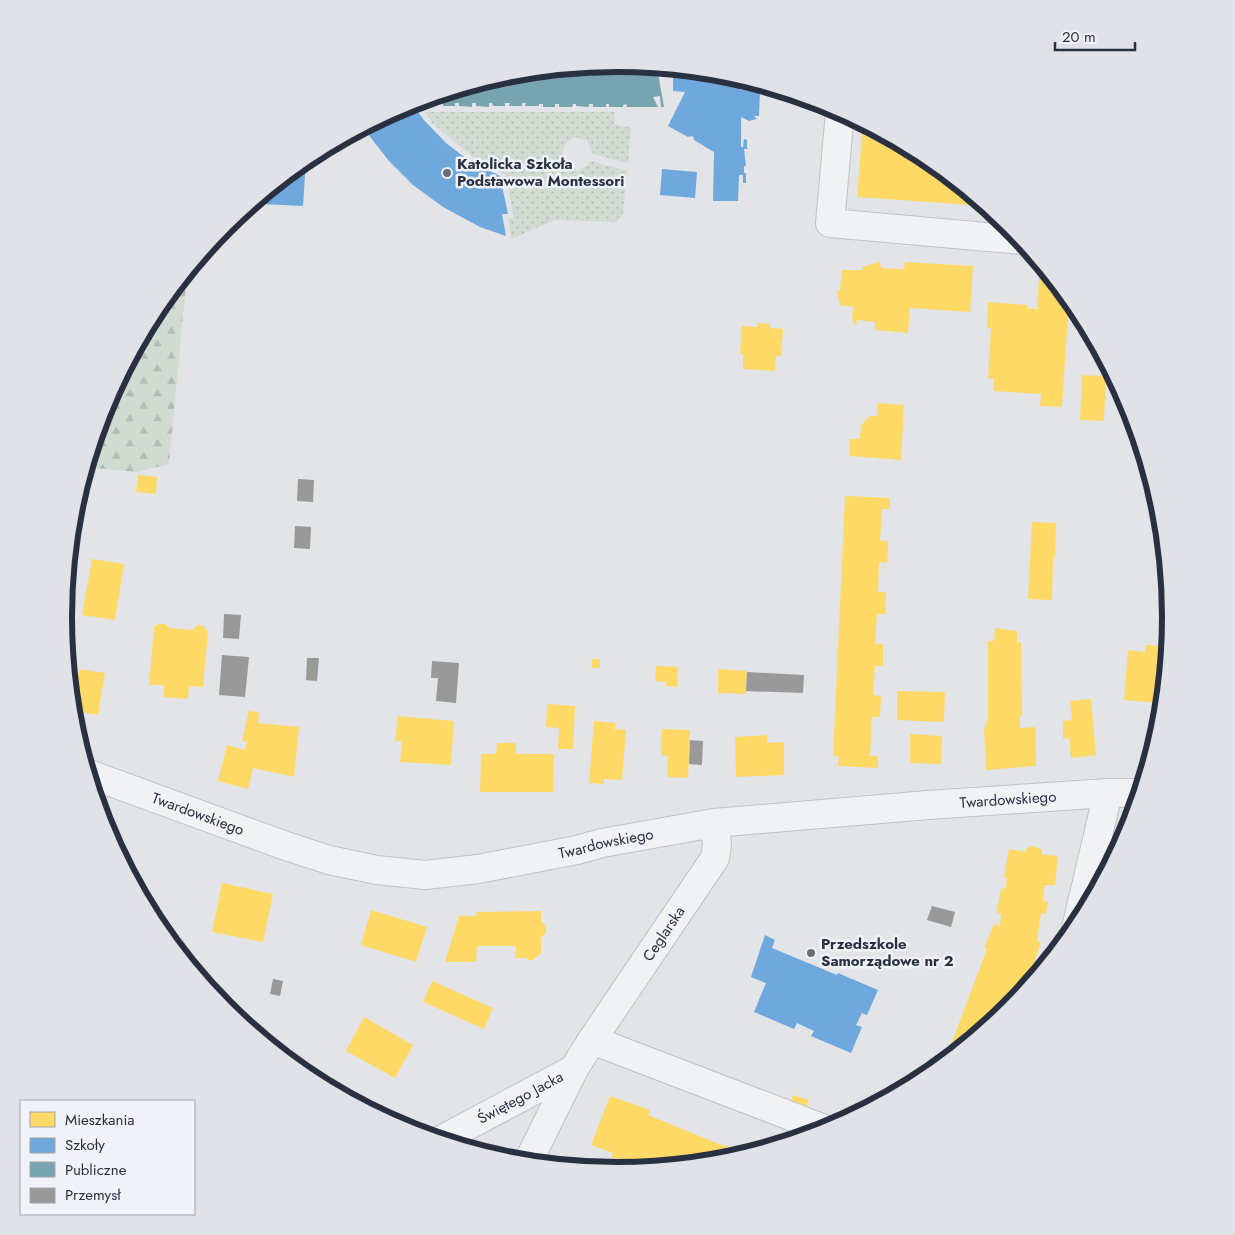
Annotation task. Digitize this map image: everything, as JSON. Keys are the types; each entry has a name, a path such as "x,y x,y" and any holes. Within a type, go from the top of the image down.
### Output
{"street":[{"path":"839,120 830,223 1009,239"},
{"name":"Twardowskiego","path":"96,777 329,860 400,874 425,875 478,869 714,822 928,805 1108,793 1134,793"},
{"path":"1082,901 1108,793"},
{"name":"Ceglarska","path":"531,1155 574,1069 715,858 717,844 714,822"},
{"path":"592,1040 815,1125"},
{"name":"Świętego Jacka","path":"448,1136 574,1069"}],"green space":[{"path":"425,112 615,112 614,124 631,128 628,163 593,154 587,141 575,137 566,143 562,153 566,166 578,171 587,166 590,161 627,171 623,214 616,222 555,220 511,239 508,218 514,218 505,174 482,164 433,124"},
{"path":"186,285 169,464 136,472 94,468 101,442 129,376 164,315"}],"building: Mieszkania":[{"path":"862,131 920,164 974,205 857,197"},
{"path":"879,262 882,268 904,269 905,262 973,266 970,312 910,308 908,333 875,330 875,322 856,320 857,324 855,325 852,320 853,307 840,305 837,292 840,290 842,270 863,270 862,267"},
{"path":"1039,278 1044,279 1068,311 1062,407 1040,406 1041,394 993,391 994,379 988,378 991,328 987,328 988,302 1027,305 1027,308 1037,309"},
{"path":"758,323 770,324 770,328 783,329 781,356 776,356 775,371 743,369 743,354 740,354 742,326 758,327"},
{"path":"1082,375 1106,376 1104,421 1080,420"},
{"path":"878,403 904,405 901,460 850,456 850,439 859,439 862,424 870,416 877,416"},
{"path":"138,475 157,477 156,494 136,492"},
{"path":"845,496 890,498 890,509 882,509 880,540 888,541 888,552 887,563 879,562 878,592 886,592 885,614 877,614 875,644 883,644 883,666 875,666 873,695 881,696 880,717 872,717 870,756 878,756 878,768 838,766 839,756 833,756"},
{"path":"1032,522 1056,523 1052,600 1028,599"},
{"path":"92,559 124,564 115,620 82,615"},
{"path":"158,624 165,624 170,628 192,630 198,625 204,626 208,632 203,687 189,686 188,699 164,697 164,685 149,685 154,627"},
{"path":"995,628 1017,631 1017,642 1021,642 1022,716 1020,716 1020,728 1035,727 1036,766 986,770 984,730 988,718 988,641 994,641"},
{"path":"1145,645 1161,646 1156,703 1124,700 1128,650 1145,652"},
{"path":"592,659 600,659 600,668 592,668"},
{"path":"656,666 678,667 677,687 666,686 666,682 655,681"},
{"path":"79,669 105,673 98,715 81,712 77,685"},
{"path":"718,669 747,671 746,694 718,693"},
{"path":"897,691 945,692 944,722 897,720"},
{"path":"1091,699 1096,755 1071,758 1069,738 1063,739 1063,721 1072,720 1070,701"},
{"path":"547,704 575,706 573,749 558,749 559,728 546,727"},
{"path":"249,710 259,713 258,723 299,727 294,777 253,768 248,789 218,781 227,745 245,750 247,742 242,741"},
{"path":"398,716 454,721 451,765 400,762 402,741 395,741"},
{"path":"594,721 616,723 615,729 626,730 622,780 604,779 604,784 589,783"},
{"path":"662,729 690,730 688,778 667,777 668,756 661,755"},
{"path":"910,734 942,736 941,764 910,763"},
{"path":"767,735 767,743 784,742 784,775 736,777 735,737"},
{"path":"497,743 516,743 516,754 554,754 553,792 480,792 481,754 496,754"},
{"path":"1032,846 1042,850 1042,854 1058,856 1055,885 1045,885 1043,901 1048,902 1046,914 1041,913 1037,941 1041,943 1032,968 1034,969 1003,1003 952,1048 950,1047 987,949 984,948 994,924 1000,926 1001,914 997,913 1001,888 1005,889 1007,878 1004,877 1009,849 1026,852 1026,849"},
{"path":"222,883 273,894 263,942 212,932"},
{"path":"371,910 427,927 416,962 361,945"},
{"path":"541,911 541,921 546,926 546,933 541,937 541,953 533,960 515,958 516,946 477,946 476,962 445,962 459,916 476,916 477,912"},
{"path":"432,981 493,1008 484,1029 423,1002"},
{"path":"364,1017 413,1045 395,1078 346,1051"},
{"path":"793,1095 809,1100 805,1110 790,1105"},
{"path":"610,1096 650,1110 648,1115 736,1149 689,1158 625,1162 611,1157 613,1153 591,1145"}],"building: Szkoły":[{"path":"673,76 724,83 740,87 740,90 760,91 759,116 754,116 757,119 749,121 741,117 741,147 743,147 744,139 747,140 748,149 744,149 746,183 743,183 743,175 739,175 738,201 713,201 714,152 694,140 693,136 688,137 668,126 685,92 673,91"},
{"name":"Katolicka Szkoła Podstawowa Montessori","path":"417,111 446,143 468,160 500,176 508,214 502,214 506,236 480,227 443,207 413,185 389,161 368,133"},
{"path":"662,169 697,172 695,198 660,195"},
{"path":"305,171 303,206 263,204"},
{"path":"765,935 775,940 772,948 878,990 867,1015 862,1013 856,1025 862,1027 851,1053 811,1036 814,1031 797,1023 794,1029 754,1012 766,983 751,977"}],"building: Publiczne":[{"path":"618,72 658,74 664,107 661,107 660,96 653,97 658,107 627,107 626,104 623,107 609,107 609,104 606,104 606,107 593,107 593,104 589,104 589,107 573,104 572,107 559,107 559,104 555,104 555,107 543,107 543,104 539,104 539,106 525,106 526,103 522,103 522,106 509,106 510,103 505,103 505,106 493,106 492,103 489,103 489,107 476,106 476,103 472,103 472,107 459,106 459,103 455,103 455,106 443,106 443,103 440,103 476,91 511,83 546,77"}],"building: Przemysł":[{"path":"298,479 314,480 313,502 297,501"},
{"path":"295,526 311,527 310,549 294,548"},
{"path":"224,614 241,615 239,639 223,638"},
{"path":"222,655 249,657 245,697 219,695"},
{"path":"307,658 319,658 317,681 306,680"},
{"path":"432,661 459,663 456,703 436,701 438,678 431,678"},
{"path":"747,672 804,675 803,693 746,691"},
{"path":"690,740 703,741 702,765 689,764"},
{"path":"932,906 955,912 951,927 927,920"},
{"path":"273,979 283,981 280,996 270,994"}],"place":[{"name":"Katolicka Szkoła Podstawowa Montessori","path":"447,173"},
{"name":"Przedszkole Samorządowe nr 2","path":"811,953"}]}
